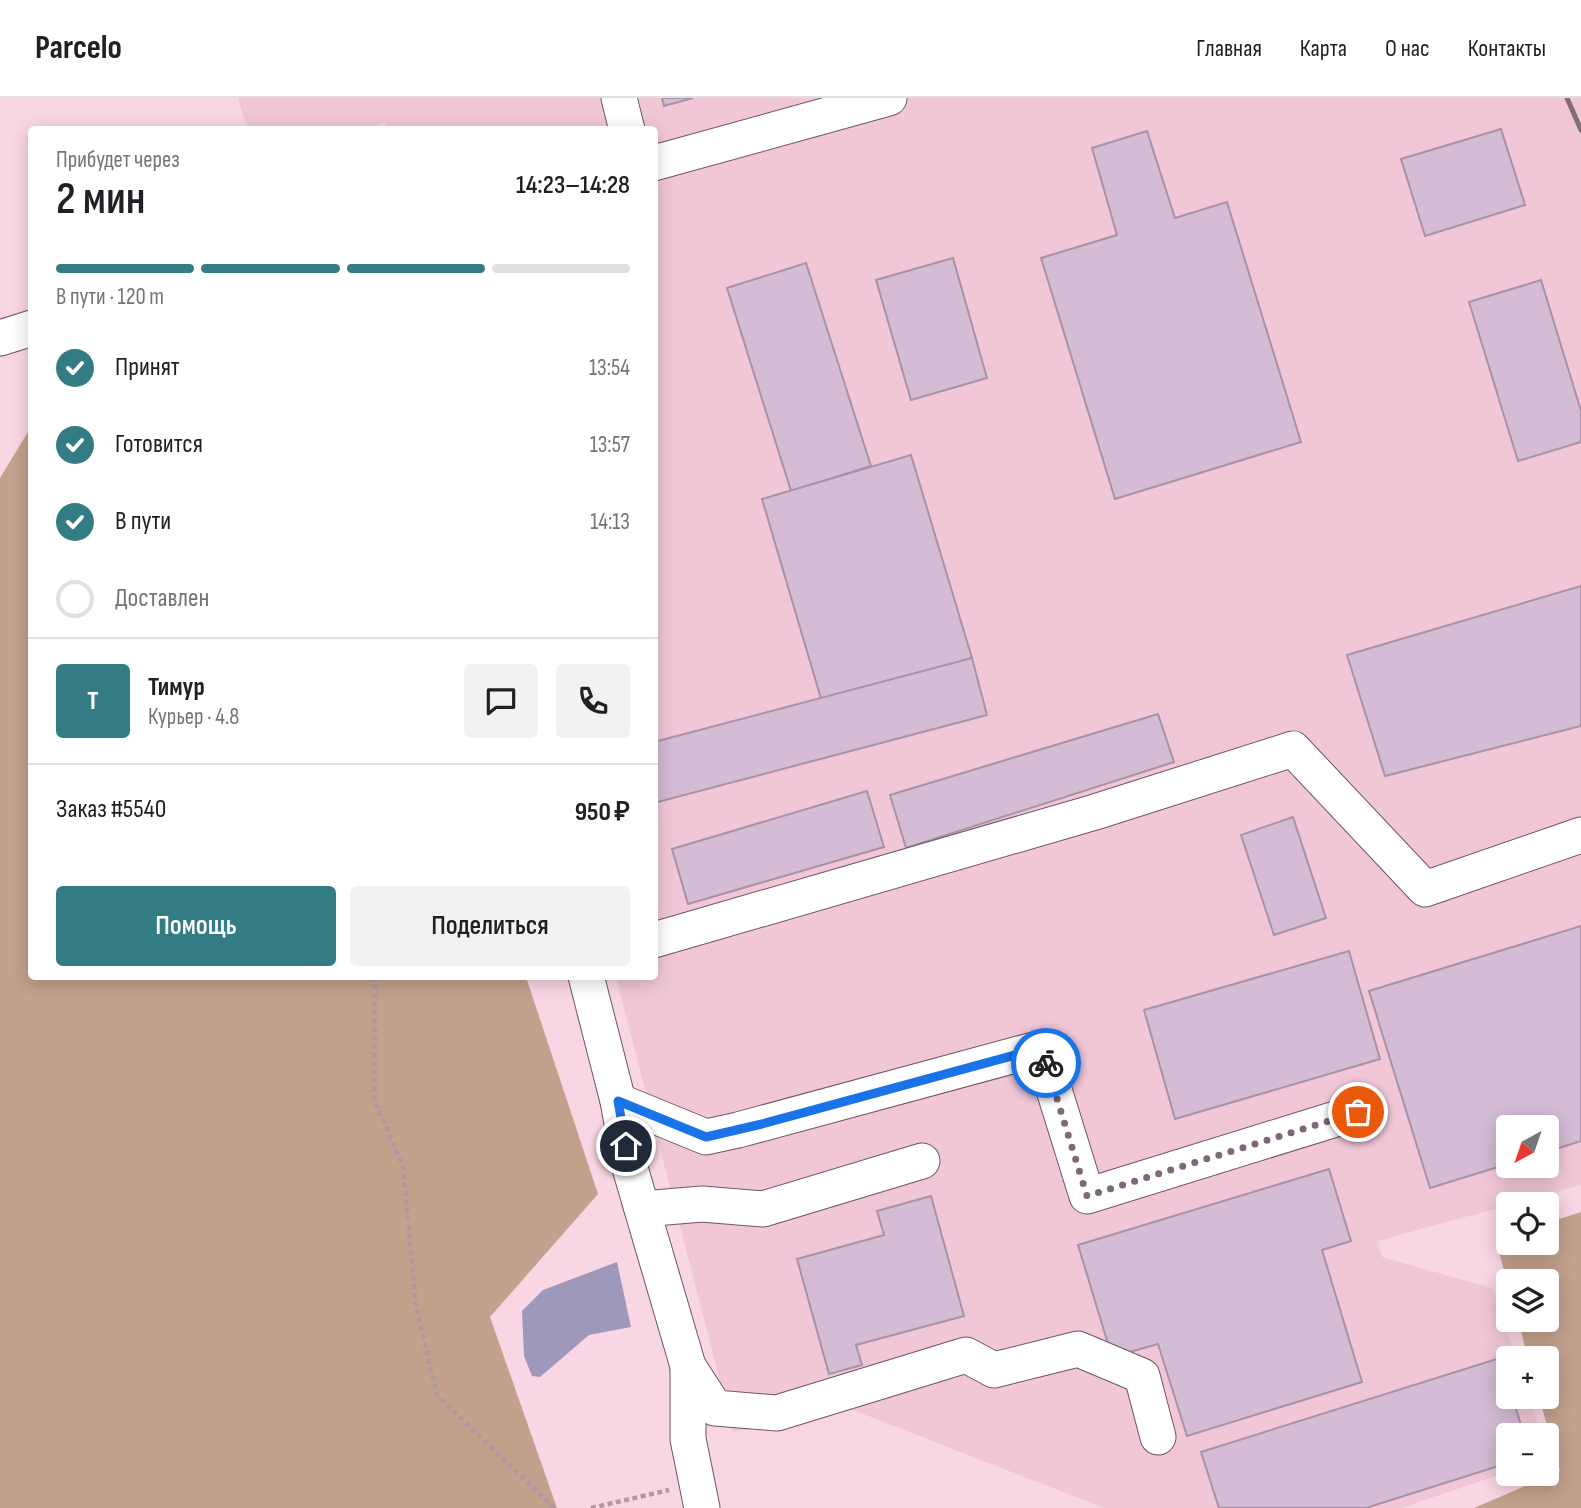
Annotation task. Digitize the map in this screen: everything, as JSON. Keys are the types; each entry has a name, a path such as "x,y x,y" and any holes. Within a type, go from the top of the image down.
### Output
{"lane":[{"path":"619,98 626,126"},
{"path":"658,162 889,98"},
{"path":"0,338 28,329"},
{"path":"658,939 1095,812 1293,749 1425,889 1581,835"},
{"path":"587,980 618,1101 630,1168 688,1366 688,1439 699,1496"},
{"path":"618,1101 706,1137 1041,1048 1087,1196 1358,1112"},
{"path":"642,1209 702,1205 763,1209 922,1161"},
{"path":"688,1366 715,1408 777,1413 966,1355 994,1370 1078,1349 1142,1376 1158,1437"}],"path":[{"path":"375,980 375,1102 403,1166 416,1306 438,1395 554,1508"},
{"path":"591,1508 699,1496"}],"shaded area":[{"path":"238,98 1581,98 1581,1185 1556,1192 1496,1192 1496,1208 1378,1241 1382,1257 1492,1288 1496,1300 1496,1332 1507,1332 1512,1346 1496,1346 1496,1409 1533,1409 1538,1423 1496,1423 1496,1476 1401,1508 1104,1508 853,1410 733,1432 617,980 658,980 658,126 386,126 385,123 377,126 246,126"},
{"path":"28,432 28,980 527,980 598,1194 490,1317 557,1508 0,1508 0,478"},
{"path":"1581,1212 1581,1508 1474,1508 1525,1486 1559,1486 1559,1423 1546,1423 1542,1409 1559,1409 1559,1346 1525,1346 1521,1332 1559,1332 1559,1269 1504,1269 1500,1255 1559,1255 1559,1219"},
{"path":"617,1262 631,1327 589,1335 540,1377 532,1376 524,1356 522,1311 543,1290"}],"building":[{"path":"662,98 693,98 664,106"},
{"path":"1501,129 1525,205 1425,236 1401,159"},
{"path":"1147,131 1175,218 1227,202 1301,442 1115,499 1041,258 1117,235 1092,148"},
{"path":"953,258 987,378 911,400 876,280"},
{"path":"806,263 871,466 791,491 727,288"},
{"path":"1541,280 1581,411 1581,442 1518,461 1469,302"},
{"path":"911,455 972,658 822,702 762,499"},
{"path":"1581,586 1581,726 1385,776 1347,655"},
{"path":"972,658 987,715 658,802 658,741"},
{"path":"1158,714 1174,762 906,848 890,795"},
{"path":"867,791 884,847 688,904 672,849"},
{"path":"1293,817 1326,918 1274,935 1241,835"},
{"path":"1581,926 1581,1141 1559,1148 1559,1115 1496,1115 1496,1168 1430,1188 1369,991"},
{"path":"1349,951 1380,1059 1175,1119 1144,1010"},
{"path":"1329,1169 1351,1241 1322,1250 1362,1382 1187,1436 1158,1344 1112,1357 1078,1245"},
{"path":"931,1196 964,1316 856,1345 862,1365 829,1374 797,1259 884,1235 877,1211"},
{"path":"1496,1359 1496,1409 1516,1409 1520,1423 1496,1423 1496,1467 1366,1508 1219,1508 1201,1452"}],"railway":[{"path":"1567,98 1581,130"}],"way so far":[{"path":"1046,1063 1087,1196 1358,1112"}],"route":[{"path":"626,1146 618,1101 706,1137 1041,1048 1046,1063"}]}
